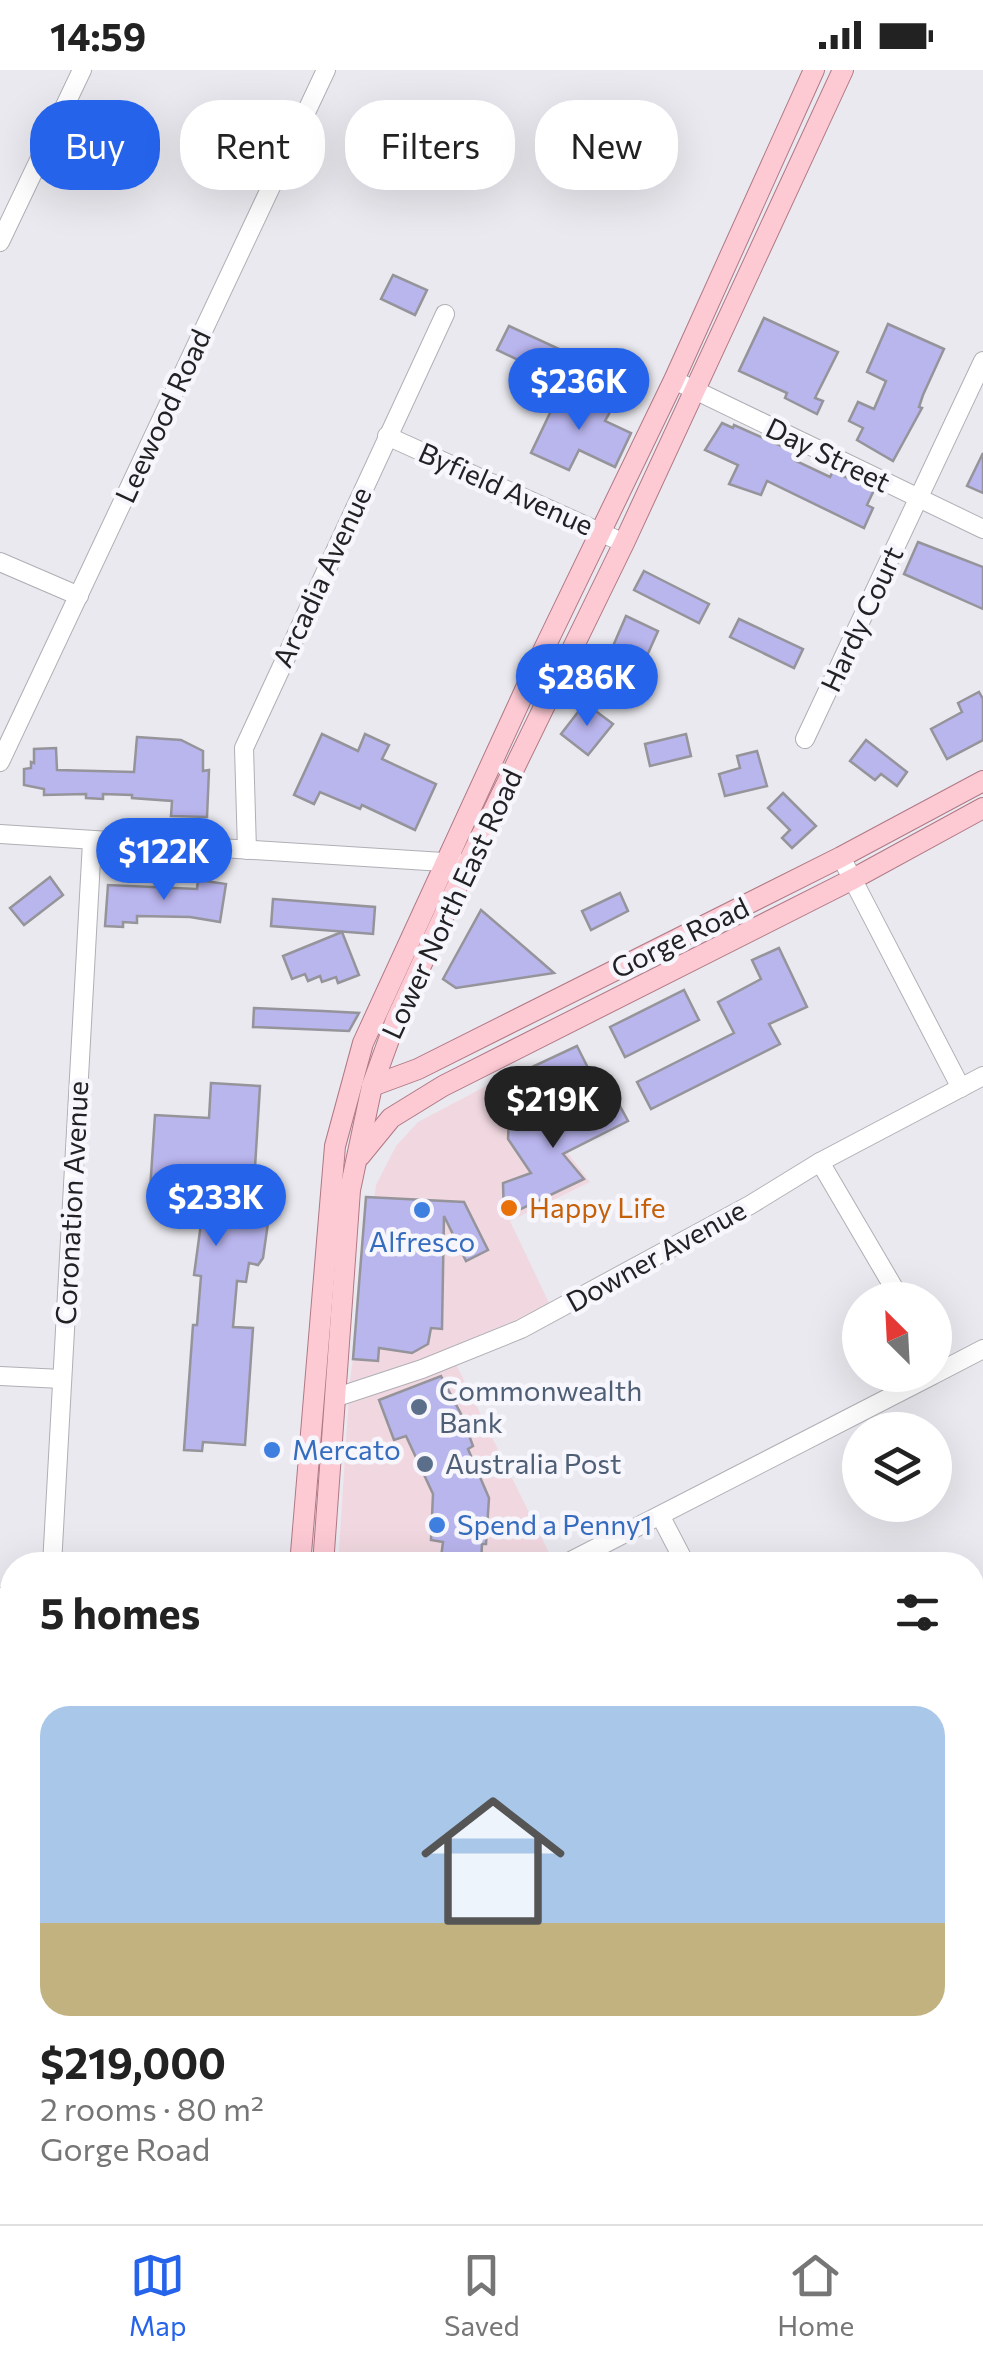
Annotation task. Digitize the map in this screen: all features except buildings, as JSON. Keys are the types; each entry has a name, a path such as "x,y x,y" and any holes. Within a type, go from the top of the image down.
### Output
{"main road":[{"name":"Lower North East Road","path":"457,863 543,650 674,380 814,70"},
{"name":"Lower North East Road","path":"324,1552 364,1043 567,661 843,70"},
{"name":"Gorge Road","path":"362,1085 418,1069 842,857 983,782"},
{"name":"Gorge Road","path":"356,1162 391,1118 443,1086 853,879 983,808"},
{"name":"Lower North East Road","path":"301,1552 335,1146 362,1085"},
{"name":"Gorge Road","path":"362,1085 391,1091 443,1086"}],"street":[{"path":"0,242 82,70"},
{"name":"Leewood Road","path":"0,762 326,70"},
{"name":"Arcadia Avenue","path":"247,850 244,748 444,314"},
{"name":"Hardy Court","path":"805,739 983,361"},
{"name":"Day Street","path":"674,380 983,529"},
{"name":"Byfield Avenue","path":"387,436 624,543"},
{"path":"0,562 79,596"},
{"path":"543,650 633,689"},
{"path":"0,834 457,863"},
{"name":"Coronation Avenue","path":"53,1552 92,842"},
{"path":"842,857 961,1088"},
{"name":"Downer Avenue","path":"337,1396 522,1330 745,1208 820,1162 983,1076"},
{"path":"820,1162 890,1282"},
{"path":"952,1364 983,1349"},
{"path":"0,1376 62,1379"},
{"path":"589,1552 896,1392"},
{"path":"661,1516 679,1552"},
{"path":"0,2214 0,2224"}],"shaded area":[{"path":"507,1075 590,1182 510,1221 550,1305 449,1350 549,1552 339,1552 350,1381 376,1185 396,1146 418,1122"}],"place":[{"name":"Happy Life","path":"509,1208"},
{"name":"Alfresco","path":"422,1210"},
{"name":"Commonwealth Bank","path":"419,1407"},
{"name":"Mercato","path":"272,1450"},
{"name":"Australia Post","path":"425,1464"},
{"name":"Spend a Penny1","path":"437,1525"}]}
